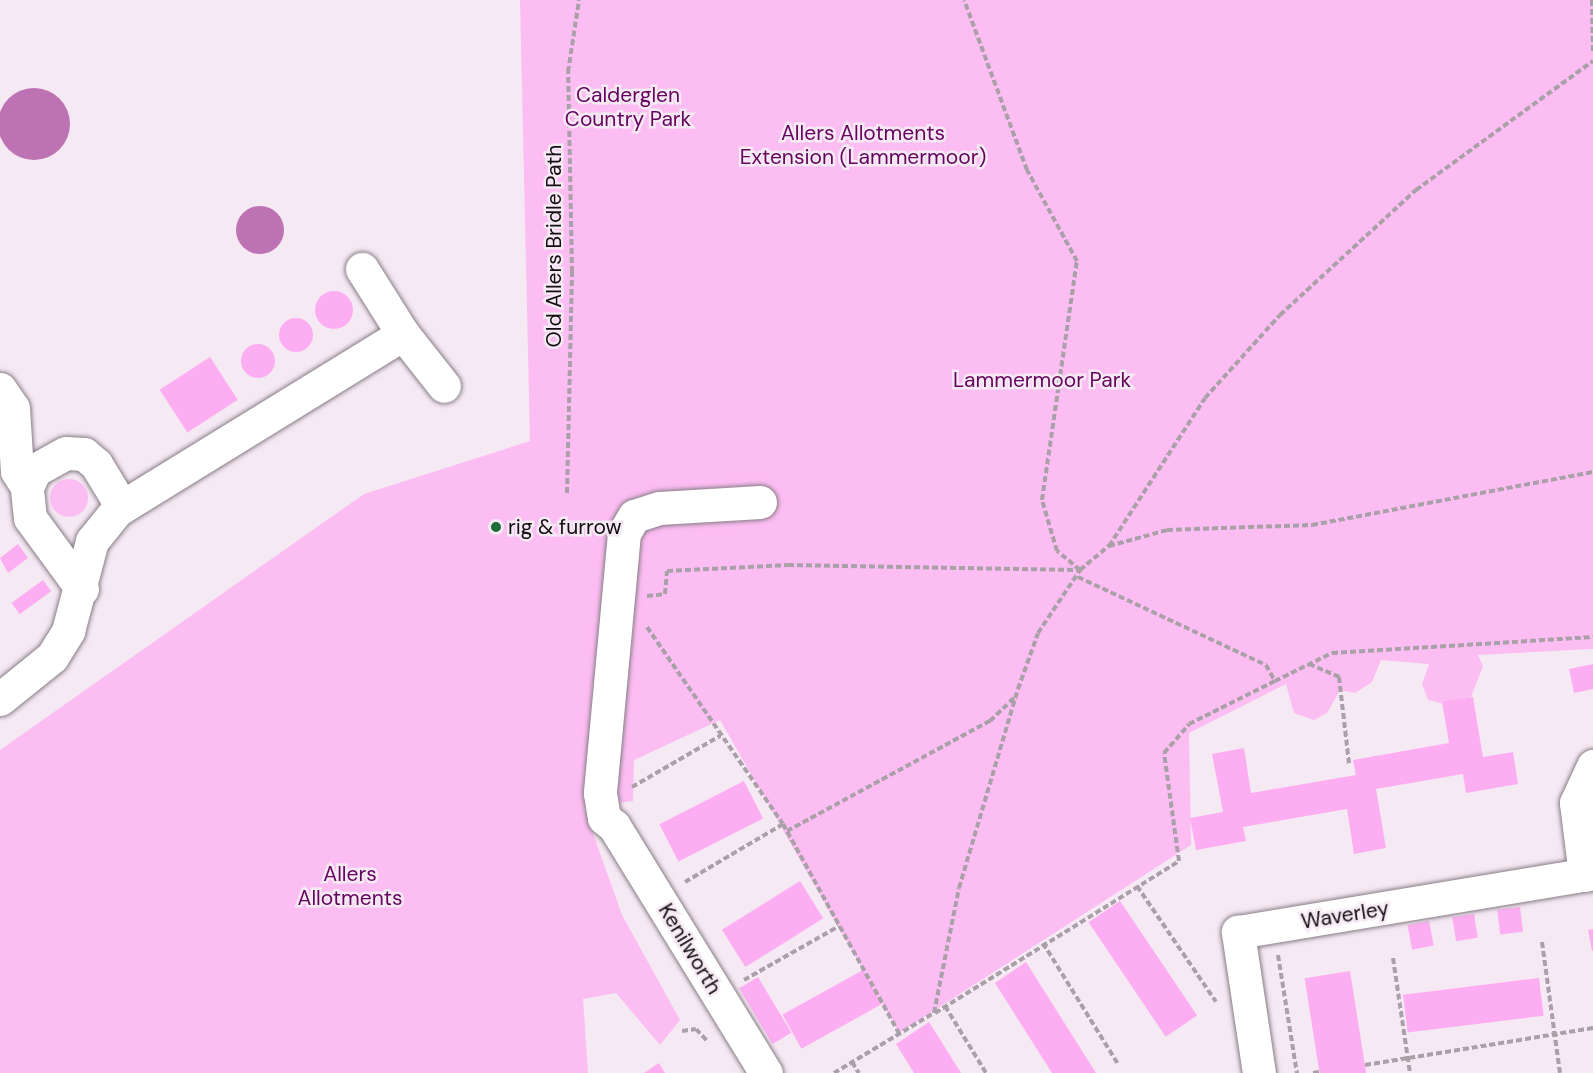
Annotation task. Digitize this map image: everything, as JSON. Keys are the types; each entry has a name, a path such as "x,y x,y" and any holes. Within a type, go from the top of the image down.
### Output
{"street":[{"path":"362,269 403,334 444,386"},
{"path":"0,699 52,657 82,589 92,541 122,507 403,334"},
{"path":"0,389 13,408 17,471 27,487 30,518 82,589"},
{"path":"27,487 35,471 52,459 84,454 96,464 122,507"},
{"name":"Kenilworth","path":"760,502 659,508 634,516 624,533 600,793 604,818 614,826 766,1073"},
{"path":"1589,874 1575,803 1593,766"},
{"name":"Waverley","path":"1259,1073 1238,932 1589,874"}],"path":[{"name":"Old Allers Bridle Path","path":"567,492 572,272 568,72 579,0"},
{"path":"964,0 1027,170 1077,261 1042,500 1057,551 1080,570"},
{"path":"1592,0 1593,53"},
{"path":"934,1013 959,888 1016,696 1038,633 1078,577 1080,570 1109,546 1205,398 1280,315 1416,190 1593,61"},
{"path":"1109,546 1167,530 1312,525 1593,472"},
{"path":"636,596 665,594 667,571 788,565 1080,570"},
{"path":"1078,577 1266,665 1275,681"},
{"path":"644,623 783,824 899,1033"},
{"path":"834,1073 1179,861 1164,753 1175,736 1275,681 1332,653 1593,637"},
{"path":"1309,664 1339,676 1350,764"},
{"path":"787,831 990,721 1016,696"},
{"path":"631,788 720,736"},
{"path":"658,898 783,824"},
{"path":"1137,886 1226,1017 1250,1016"},
{"path":"718,995 839,926"},
{"path":"1542,942 1560,1073"},
{"path":"1043,943 1119,1064"},
{"path":"1277,951 1297,1073"},
{"path":"1392,958 1410,1073"},
{"path":"945,1006 986,1073"},
{"path":"1365,1065 1593,1028"},
{"path":"682,1031 696,1029 712,1048"},
{"path":"852,1062 859,1073"},
{"path":"1312,1073 1319,1072"}],"green space":[{"name":"Lammermoor Park","path":"520,0 1593,0 1593,649 1478,655 1483,666 1471,697 1448,705 1428,700 1422,684 1429,664 1381,660 1372,682 1355,693 1340,690 1327,713 1314,720 1294,713 1286,684 1189,733 1191,845 899,1033 720,720 634,760 633,801 584,808 622,915 680,1020 660,1045 616,993 583,999 588,1073 0,1073 0,750 364,494 530,441"},
{"path":"69,479 82,485 88,498 82,511 69,517 56,511 50,498 56,485"}],"shaded area":[{"path":"27,88 41,88 60,98 70,117 70,131 60,150 41,160 27,160 8,150 -2,131 -2,117 8,98"},
{"path":"260,206 277,213 284,230 277,247 260,254 243,247 236,230 243,213"}],"building":[{"path":"334,291 341,292 347,297 352,303 352,317 347,323 341,328 334,329 327,328 321,323 316,317 315,310 316,303 321,297 327,292"},
{"path":"296,318 308,323 313,335 308,347 296,352 284,347 279,335 284,323"},
{"path":"258,344 270,349 275,361 270,373 258,378 246,373 241,361 246,349"},
{"path":"210,357 238,400 187,432 160,390"},
{"path":"18,544 28,558 8,573 0,558"},
{"path":"43,580 51,591 20,614 11,603"},
{"path":"1593,664 1593,689 1574,693 1569,669"},
{"path":"1473,697 1483,757 1513,752 1518,784 1466,793 1463,774 1376,789 1386,848 1354,854 1347,809 1243,827 1246,841 1196,850 1190,818 1223,812 1212,754 1244,748 1251,793 1356,775 1353,760 1449,743 1442,702"},
{"path":"744,781 763,818 678,862 659,824"},
{"path":"800,881 823,918 745,967 722,930"},
{"path":"1120,901 1197,1015 1166,1037 1088,922"},
{"path":"1520,907 1523,932 1500,935 1497,910"},
{"path":"1474,914 1478,938 1456,941 1452,917"},
{"path":"1429,921 1434,946 1412,950 1407,925"},
{"path":"1593,929 1593,951 1592,951 1588,930"},
{"path":"1026,962 1096,1073 1052,1073 995,983"},
{"path":"863,970 882,1004 801,1049 783,1015"},
{"path":"1350,971 1366,1073 1320,1073 1305,978"},
{"path":"758,977 791,1033 773,1044 739,988"},
{"path":"1539,978 1544,1016 1408,1032 1403,995"},
{"path":"929,1022 961,1073 914,1073 896,1044"},
{"path":"659,1063 665,1073 644,1073"}],"place":[{"name":"rig & furrow","path":"496,527"}],"park label":[{"name":"Calderglen Country Park","path":"628,107"},
{"name":"Allers Allotments Extension (Lammermoor)","path":"863,145"},
{"name":"Allers Allotments","path":"350,886"}]}
